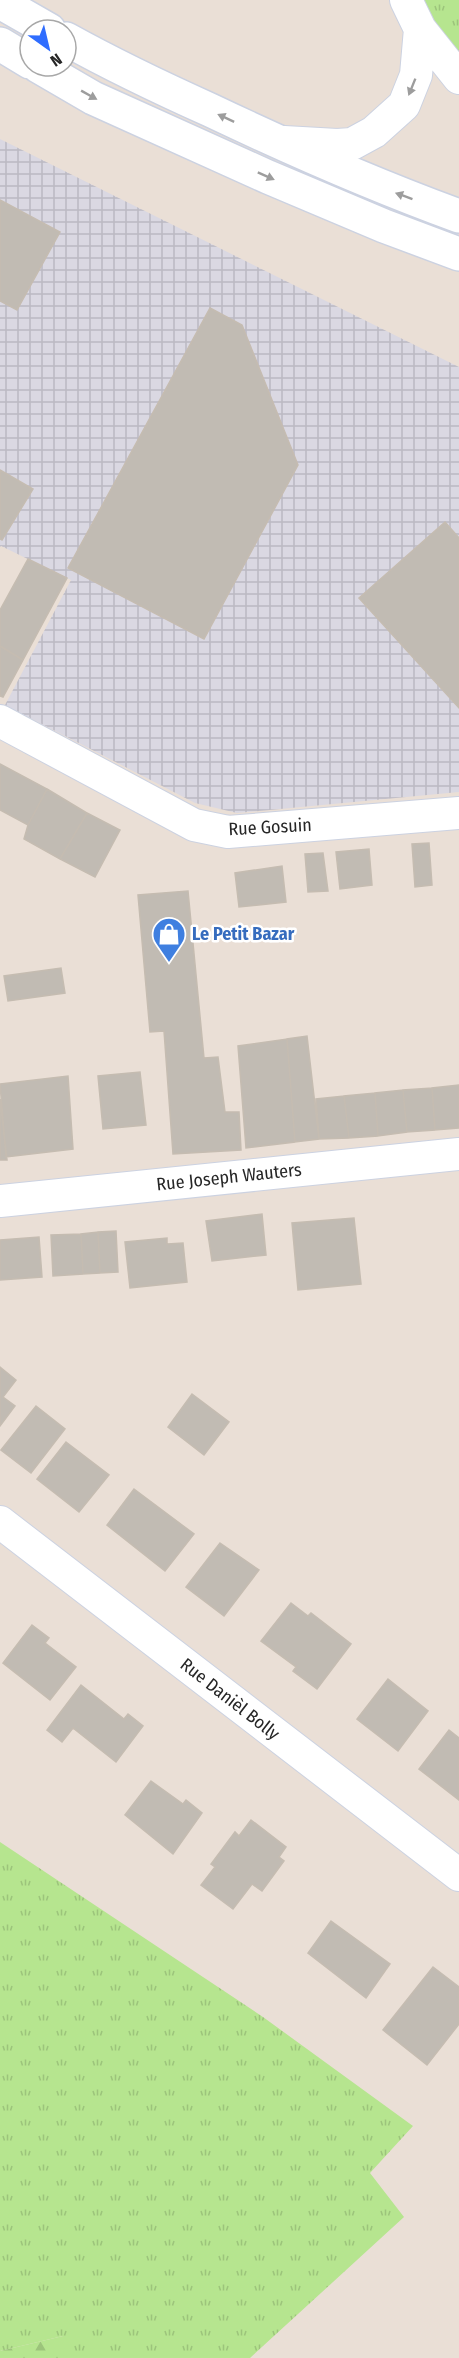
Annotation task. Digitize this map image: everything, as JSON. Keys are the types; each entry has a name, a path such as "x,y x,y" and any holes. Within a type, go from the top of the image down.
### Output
{"main road":[{"path":"0,2 28,18"},
{"path":"0,44 18,55"},
{"path":"78,46 109,63 276,141 390,191 459,216"},
{"path":"59,78 93,98 268,177 384,226 459,254"}],"street":[{"path":"406,0 420,29 459,78"},
{"path":"276,141 337,146 352,144 374,132 404,105 416,75 420,29"},
{"name":"Rue Gosuin","path":"0,721 194,825 228,832 459,813"},
{"name":"Rue Joseph Wauters","path":"0,1201 459,1154"},
{"name":"Rue Danièl Bolly","path":"0,1522 459,1875"}],"shaded area":[{"path":"0,139 459,367 459,792 237,813 195,803 5,705 71,580 0,547"}],"green space":[{"path":"424,0 459,0 459,58 436,24"},
{"path":"0,1842 263,2017 413,2126 370,2173 404,2217 250,2358 63,2358 63,2336 0,2351"},
{"path":"63,2336 63,2358 0,2358 0,2351"}],"building":[{"path":"0,200 60,232 17,310 0,301"},
{"path":"210,308 242,325 298,465 204,639 68,568"},
{"path":"0,470 33,489 2,540 0,539"},
{"path":"445,522 459,538 459,708 359,598"},
{"path":"28,559 67,578 23,660 0,646 0,610"},
{"path":"0,646 23,660 3,697 0,696"},
{"path":"0,764 47,789 28,825 0,810"},
{"path":"47,789 87,813 60,859 24,839 28,825"},
{"path":"87,813 120,830 95,877 60,859"},
{"path":"429,843 432,885 415,887 412,844"},
{"path":"369,849 372,885 340,889 336,852"},
{"path":"323,853 328,891 308,892 305,854"},
{"path":"282,866 286,902 239,907 235,873"},
{"name":"Le Petit Bazar","path":"188,891 204,1058 218,1057 225,1112 239,1112 241,1150 173,1154 164,1031 150,1032 138,895"},
{"path":"61,968 65,993 8,1001 4,976"},
{"path":"307,1036 319,1139 295,1142 287,1039"},
{"path":"287,1039 295,1142 246,1148 238,1046"},
{"path":"140,1072 146,1125 103,1129 98,1076"},
{"path":"68,1076 73,1149 6,1157 0,1084"},
{"path":"459,1085 459,1128 435,1130 432,1088"},
{"path":"432,1088 435,1130 407,1132 403,1090"},
{"path":"403,1090 407,1132 378,1136 375,1093"},
{"path":"375,1093 378,1136 349,1138 344,1096"},
{"path":"344,1096 349,1138 319,1139 316,1099"},
{"path":"0,1099 7,1160 0,1160"},
{"path":"262,1214 266,1255 212,1261 206,1221"},
{"path":"354,1218 361,1284 298,1290 292,1223"},
{"path":"116,1231 118,1272 100,1273 98,1232"},
{"path":"98,1232 100,1273 83,1274 81,1234"},
{"path":"81,1234 83,1274 53,1276 51,1235"},
{"path":"39,1237 42,1277 0,1280 0,1240"},
{"path":"167,1238 167,1244 183,1243 187,1282 130,1288 125,1242"},
{"path":"0,1367 16,1380 3,1397 15,1406 0,1426"},
{"path":"192,1394 229,1422 204,1455 168,1427"},
{"path":"36,1406 65,1429 31,1473 1,1450"},
{"path":"66,1442 109,1475 79,1512 37,1479"},
{"path":"134,1489 194,1534 165,1571 107,1525"},
{"path":"220,1543 259,1570 224,1616 186,1587"},
{"path":"291,1603 308,1616 311,1613 351,1644 317,1689 293,1671 296,1667 261,1641"},
{"path":"32,1625 49,1638 45,1643 76,1667 50,1700 3,1663"},
{"path":"388,1679 428,1711 398,1751 357,1719"},
{"path":"81,1685 124,1719 128,1714 143,1726 116,1762 73,1728 62,1742 47,1730"},
{"path":"449,1730 459,1738 459,1800 419,1769"},
{"path":"151,1781 183,1804 186,1800 202,1813 173,1854 125,1815"},
{"path":"251,1820 286,1847 279,1857 284,1861 262,1891 252,1884 233,1909 201,1885 215,1867 211,1864 235,1832 239,1836"},
{"path":"331,1921 390,1964 366,1998 308,1953"},
{"path":"433,1967 459,1987 459,2024 427,2065 383,2030"}],"place":[{"name":"Le Petit Bazar","path":"169,963"}]}
